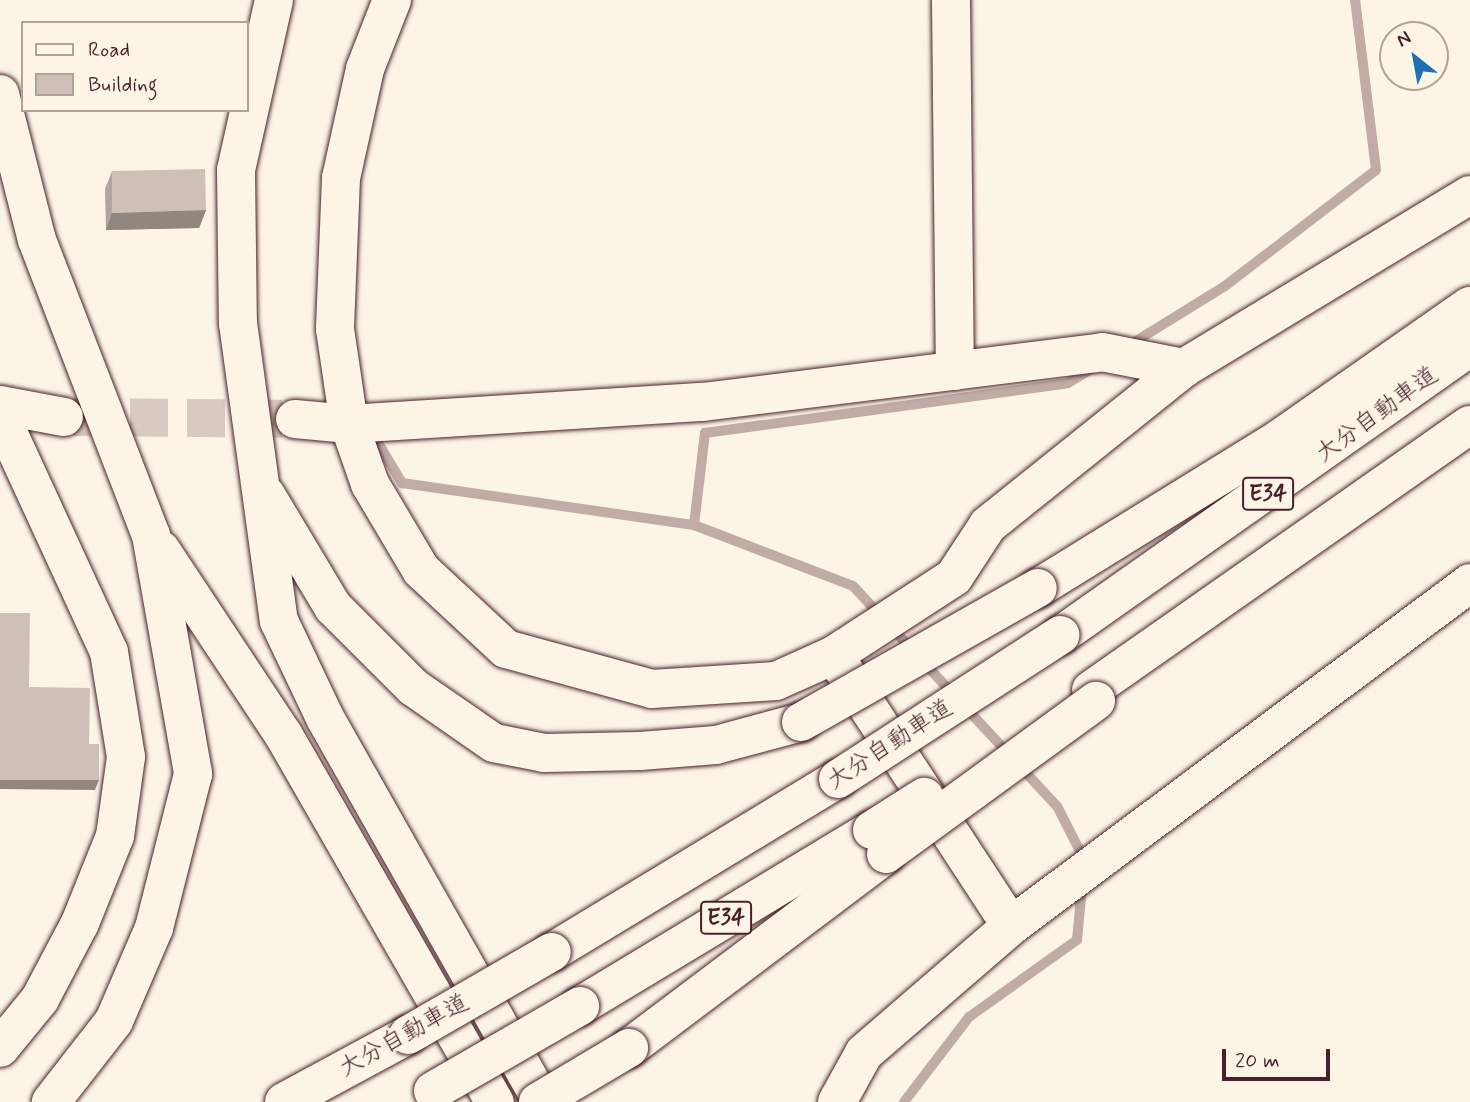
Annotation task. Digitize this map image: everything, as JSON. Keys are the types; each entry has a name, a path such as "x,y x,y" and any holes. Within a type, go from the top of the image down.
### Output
{"main road":[{"path":"256,0 257,56"},
{"path":"248,105 257,56 274,0"},
{"path":"392,0 365,69 341,178 335,329 349,424 370,484 421,570 506,649 652,689 776,681 835,655 954,577 988,525 1184,368 1470,195"},
{"path":"951,0 955,372"},
{"path":"0,94 37,240 151,535 194,774 154,928 114,1021 51,1102"},
{"path":"247,112 236,170 238,323 256,479 279,621 325,718 540,1102 629,1048 879,842"},
{"path":"256,479 333,607 413,688 494,743 544,753 640,751 716,745 801,722 1038,588 1279,439 1470,306"},
{"name":"大分自動車道","path":"284,1102 552,952 838,779 1061,635 1470,347"},
{"path":"295,419 349,424 703,402 1102,352 1184,368"},
{"path":"0,405 64,416"},
{"path":"0,415 70,556 108,652 125,757 115,836 80,923 40,999 0,1048"},
{"name":"E34","path":"423,1096 580,1006 879,842 1093,696 1138,661 1470,425"},
{"path":"151,535 284,734 495,1102"},
{"path":"837,1102 864,1053 1011,926 1470,583"},
{"path":"835,655 1011,926"}],"building":[{"path":"205,169 206,210 112,213 112,171"},
{"path":"0,613 30,613 29,687 90,688 89,744 99,744 99,780 0,780"}],"waterway":[{"path":"1128,346 1225,286 1376,170 1355,0"},
{"path":"694,525 705,433 1068,383 1093,368"},
{"path":"371,431 402,483 694,525 853,586 1057,806 1084,859"},
{"path":"904,1102 969,1017 1077,940 1082,886"}],"tunnel":[{"path":"73,417 295,419"}]}
